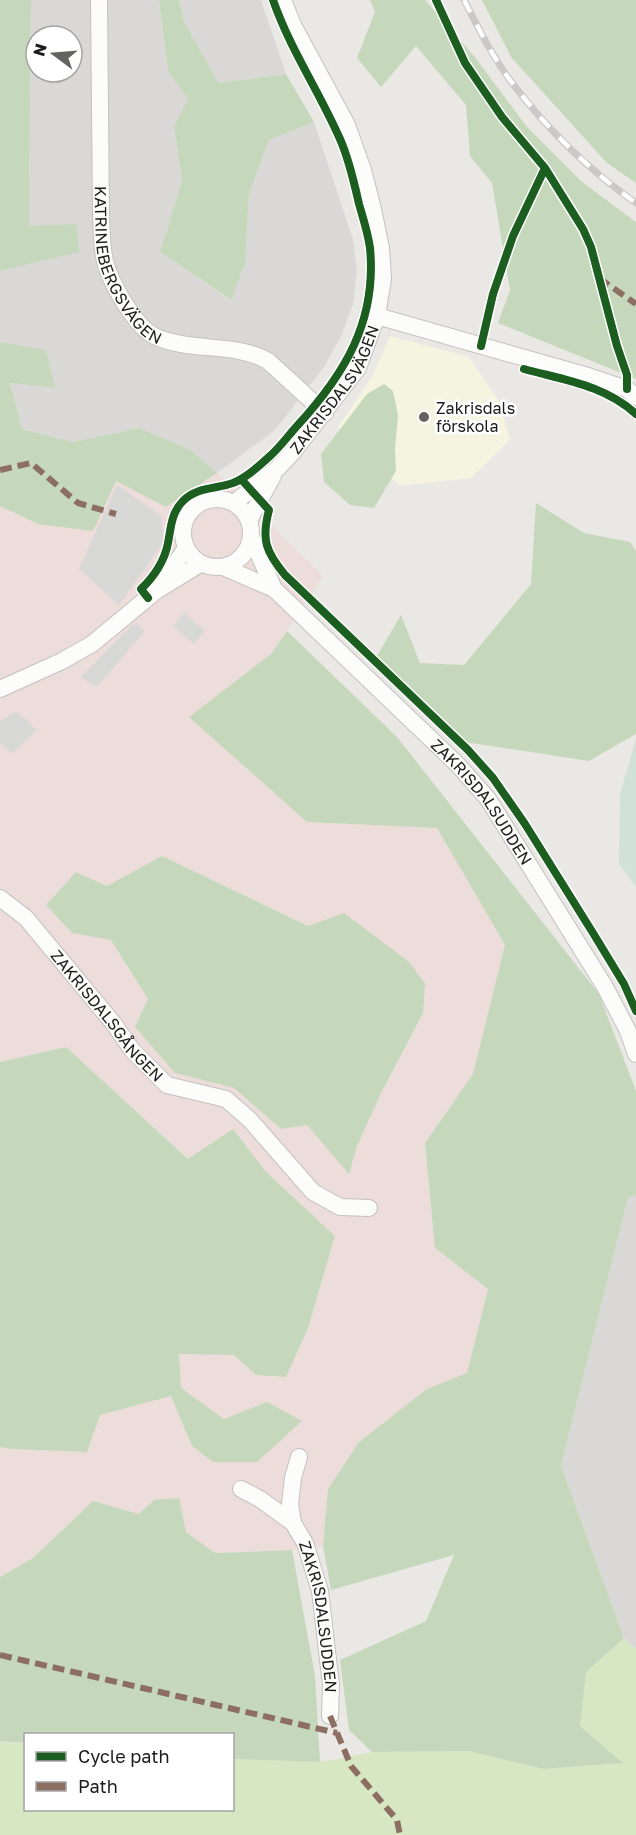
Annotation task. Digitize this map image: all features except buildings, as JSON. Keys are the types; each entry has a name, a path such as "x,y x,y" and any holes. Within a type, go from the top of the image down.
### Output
{"street":[{"name":"KATRINEBERGSVÄGEN","path":"99,0 101,215 106,266 113,281 131,313 147,332 160,339 183,345 258,355 268,361 325,413"},
{"name":"ZAKRISDALSVÄGEN","path":"234,503 278,468 325,413 358,368 377,316 383,279 381,248 363,170 347,125 298,36 284,0"},
{"path":"377,316 588,376 627,389 636,397"},
{"name":"ZAKRISDALSVÄGEN","path":"249,520 278,468"},
{"path":"225,500 234,503 249,520 251,537 248,548 234,564 211,567 200,564 194,560 186,548 183,530 190,512 206,501 225,500"},
{"name":"ZAKRISDALSUDDEN","path":"251,537 274,589"},
{"path":"156,591 186,548"},
{"path":"0,689 62,661 92,644 156,591 200,564"},
{"name":"ZAKRISDALSUDDEN","path":"223,567 274,589 458,765 488,799 605,987 628,1031 636,1054"},
{"name":"ZAKRISDALSGÅNGEN","path":"0,898 26,918 107,1015 132,1050 167,1085 226,1099 250,1120 313,1192 340,1207 369,1208"},
{"path":"294,1523 290,1504 293,1478 299,1457"},
{"path":"241,1489 260,1499 294,1523"},
{"name":"ZAKRISDALSUDDEN","path":"294,1523 306,1543 320,1591 331,1685 330,1716"}],"shaded area":[{"path":"0,0 31,0 31,24 24,24 24,84 30,84 29,226 77,224 79,252 0,271"},
{"path":"31,0 159,0 168,71 189,99 174,127 182,180 160,252 230,300 245,264 249,194 269,140 314,122 353,240 357,271 353,304 341,336 324,367 275,430 217,473 191,450 139,428 73,442 22,429 10,383 54,388 46,350 0,342 0,271 79,251 29,226 30,84 84,84 84,24 31,24"},
{"path":"159,0 179,0 184,22 219,83 286,74 314,122 269,140 249,194 245,264 231,300 160,252 182,180 174,127 188,99 168,71"},
{"path":"179,0 261,0 286,74 219,83 184,22"},
{"path":"370,0 425,0 474,56 527,127 582,182 636,222 636,379 498,323 510,290 492,183 470,156 466,105 416,46 381,87 357,58 375,12"},
{"path":"482,0 636,0 636,183 607,163 511,57"},
{"name":"Zakrisdals förskola","path":"390,336 469,357 499,401 510,440 471,478 400,486 338,427 373,375"},
{"path":"0,342 46,350 55,388 10,383 22,429 73,442 139,428 191,450 217,473 166,507 116,481 93,531 38,524 0,506"},
{"path":"384,384 393,391 398,415 396,471 374,508 350,505 324,482 321,454 367,394"},
{"path":"217,473 323,576 271,654 190,717 307,822 437,828 505,945 473,1074 425,1143 435,1248 488,1289 467,1374 427,1389 328,1489 323,1546 292,1550 215,1553 186,1532 154,1500 139,1514 93,1501 33,1558 0,1577 0,1447 87,1452 99,1415 171,1396 192,1446 213,1462 267,1402 224,1419 181,1388 179,1353 234,1355 256,1375 286,1377 308,1328 335,1236 266,1172 233,1129 189,1159 66,1047 0,1062 0,506 38,524 116,480 166,507","holes":["162,856 309,926 423,1013 380,1095 357,1146 349,1173 307,1125 281,1129 234,1088 175,1073 148,999 111,940 72,933 46,905 76,872 107,886"]},
{"path":"117,485 161,516 164,541 119,605 79,569"},
{"path":"536,503 584,533 630,542 636,551 636,734 589,761 465,742 377,656 401,615 420,663 464,665 531,584"},
{"path":"184,613 205,631 194,644 173,626"},
{"path":"135,622 145,631 102,681 96,687 81,677"},
{"path":"287,631 397,737 599,994 636,1091 636,1195 628,1198 561,1466 624,1638 586,1672 580,1726 623,1763 543,1769 469,1751 372,1752 349,1730 340,1660 426,1621 454,1555 331,1590 323,1546 328,1489 359,1442 427,1389 467,1373 488,1289 435,1248 425,1143 473,1074 505,945 437,828 307,822 189,717 271,654"},
{"path":"16,711 37,730 12,754 0,743 0,721"},
{"path":"636,739 636,887 619,864 620,794"},
{"path":"162,856 308,926 344,913 409,962 425,984 423,1013 380,1095 357,1146 349,1174 307,1125 281,1129 234,1088 175,1073 135,1027 148,999 111,940 72,933 46,905 76,872 107,886"},
{"path":"66,1047 188,1159 233,1129 266,1172 335,1236 308,1328 286,1377 256,1375 234,1355 179,1354 181,1388 224,1419 267,1402 302,1421 257,1462 213,1462 192,1446 171,1396 100,1415 87,1452 0,1447 0,1062"},
{"path":"636,1195 636,1649 624,1638 561,1466 628,1198"},
{"path":"179,1498 186,1532 215,1553 292,1550 315,1676 320,1762 234,1759 234,1733 24,1733 24,1743 0,1741 0,1577 33,1558 93,1501 139,1514 154,1500"}],"green space":[{"path":"624,1638 636,1649 636,1835 0,1835 0,1741 24,1744 24,1811 234,1811 234,1759 320,1762 372,1752 469,1751 543,1769 622,1763 580,1726 586,1672"}],"railway":[{"path":"464,0 497,61 538,114 585,162 636,203"}],"marked path":[{"path":"599,278 636,304"},
{"path":"0,470 31,463 78,503 116,514"},
{"path":"0,1655 337,1733"},
{"path":"330,1716 351,1766 397,1820 400,1835"}],"cycle path":[{"path":"148,598 141,589 162,562 172,521 179,506 194,493 233,483 243,478 277,449 330,387 354,345 363,323 371,274 370,248 349,163 332,121 288,36 273,0"},
{"path":"436,0 465,63 502,117 545,168 583,229 591,247 627,375 627,389"},
{"path":"481,346 493,294 513,236 545,168"},
{"path":"524,369 569,380 597,390 611,396 636,414"},
{"path":"241,479 269,510 265,530 267,545 273,559 285,575 468,750 493,778 525,824 593,933 624,984 636,1011"}],"place":[{"name":"Zakrisdals förskola","path":"424,417"}]}
